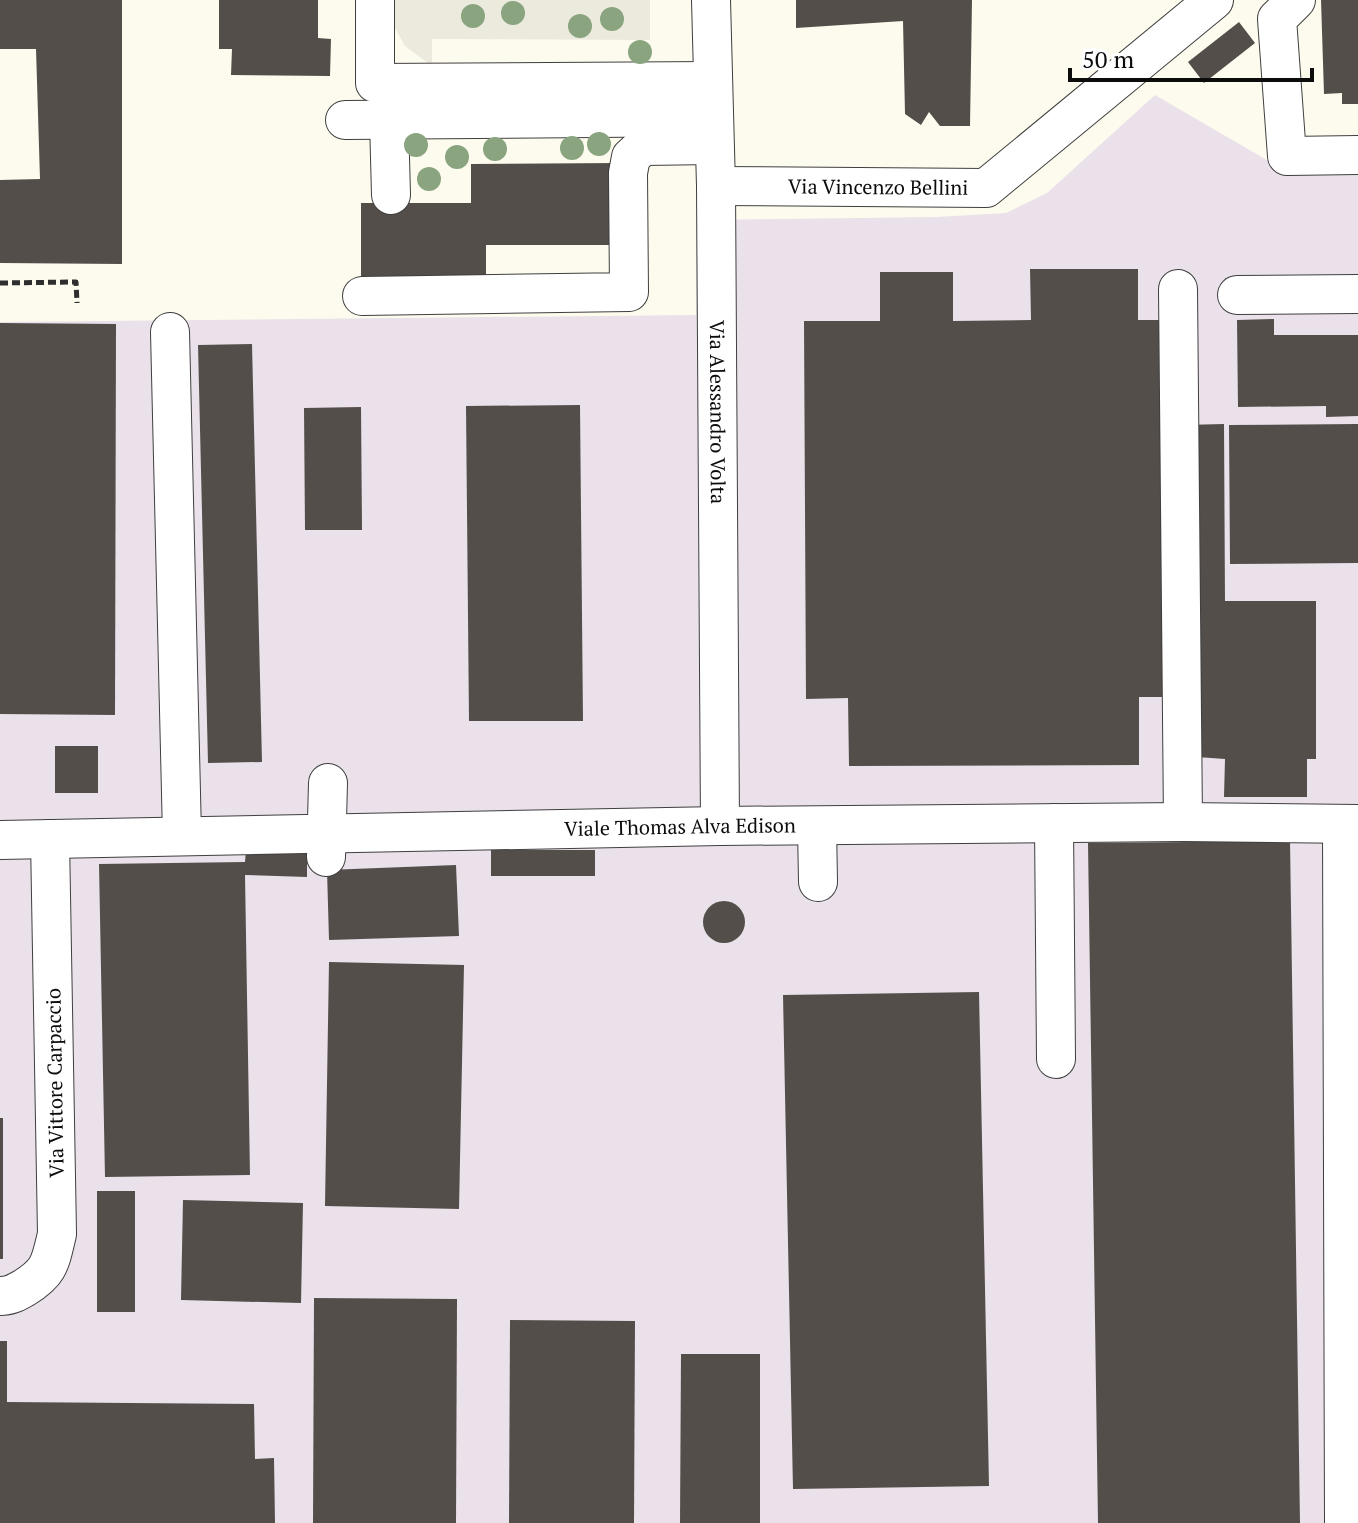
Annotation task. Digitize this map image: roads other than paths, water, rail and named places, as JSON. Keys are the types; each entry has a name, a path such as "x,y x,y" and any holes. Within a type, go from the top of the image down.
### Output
{"street":[{"path":"375,0 375,83 713,114"},
{"name":"Via Alessandro Volta","path":"711,0 716,186 720,826"},
{"name":"Via Vincenzo Bellini","path":"716,186 986,188 1214,0"},
{"path":"1296,0 1277,19 1287,156 1358,155"},
{"path":"345,120 713,114"},
{"path":"362,296 629,292 628,173 631,157 643,146 713,114"},
{"path":"389,120 391,195"},
{"path":"1178,289 1183,822"},
{"path":"1237,295 1358,294"},
{"path":"170,332 182,835"},
{"path":"326,846 328,783"},
{"name":"Viale Thomas Alva Edison","path":"0,840 67,830 326,846 720,826 1183,822 1350,824"},
{"path":"1054,823 1056,1059"},
{"path":"1344,1523 1350,824"},
{"path":"817,826 818,882"},
{"name":"Via Vittore Carpaccio","path":"0,1296 11,1296 43,1277 57,1234 67,830"}]}
